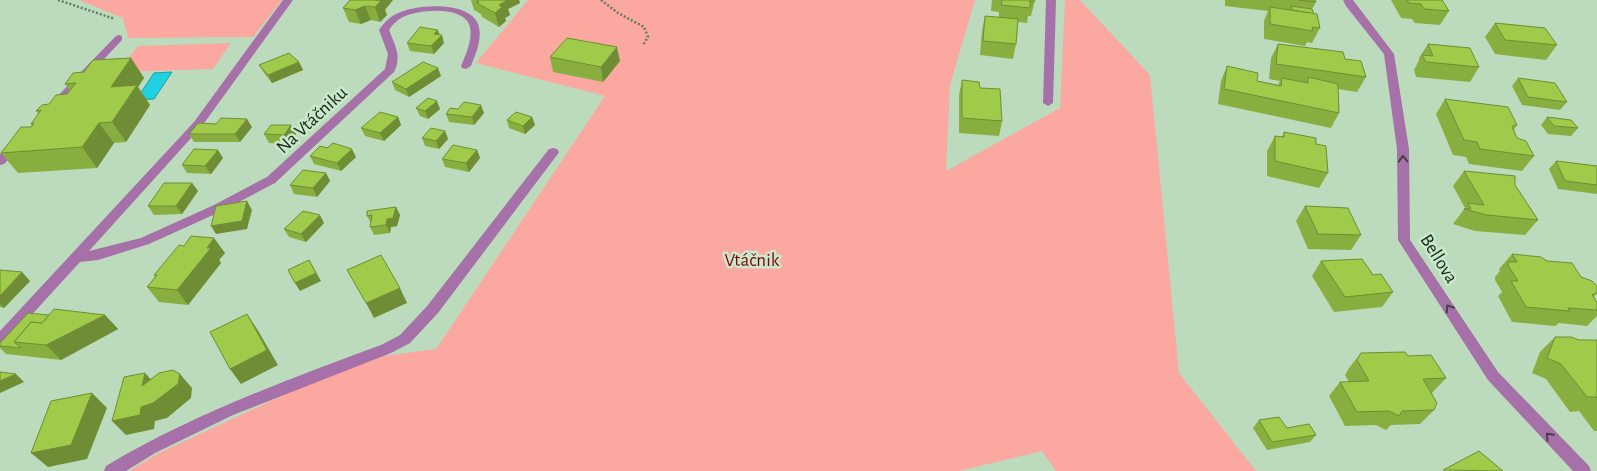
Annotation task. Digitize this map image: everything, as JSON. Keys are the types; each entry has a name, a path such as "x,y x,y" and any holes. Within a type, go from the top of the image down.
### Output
{"street":[{"path":"0,340 198,124 288,0"},
{"path":"1048,103 1051,0"},
{"name":"Bellova","path":"1348,0 1349,4 1389,54 1403,149 1404,240 1493,376 1583,471"},
{"name":"Na Vtáčniku","path":"76,258 123,248 153,238 257,190 271,180 390,70 394,61 394,52 384,30 386,24 394,17 406,11 432,7 457,10 467,16 474,27 471,53 466,66"},
{"path":"49,112 119,38"},
{"path":"0,161 24,137"},
{"path":"112,471 150,448 228,410 386,349 405,338 433,309 553,152"}],"path":[{"path":"58,0 115,19 119,24 119,38"},
{"path":"602,0 618,13 644,27 648,37 643,45"}],"green space":[{"path":"79,0 282,0 253,37 128,38 123,18"},
{"name":"Vtáčnik","path":"528,0 975,0 950,85 946,171 1060,108 1065,0 1080,0 1150,75 1179,373 1256,471 1056,471 1042,451 959,471 129,471 159,453 361,359 436,349 605,96 476,63"},
{"path":"231,43 213,69 117,72 138,46"}],"water":[{"path":"172,72 154,99 136,100 154,73"}],"building":[{"path":"350,0 381,1 375,7 365,6 355,10 343,8"},
{"path":"477,0 506,1 499,5 502,7 495,13 477,3 479,2"},
{"path":"1002,0 1035,0 1034,2 1030,1 1030,8 1001,5"},
{"path":"1299,0 1315,0 1316,2"},
{"path":"1407,0 1442,0 1449,11 1424,9 1421,4 1409,3"},
{"path":"1291,6 1312,9 1314,14 1292,10"},
{"path":"1270,7 1317,14 1320,28 1312,27 1313,31 1270,24"},
{"path":"985,16 1018,19 1016,44 983,41"},
{"path":"1495,23 1545,28 1557,45 1505,40"},
{"path":"420,27 438,30 434,34 442,35 431,46 407,43"},
{"path":"567,38 617,47 601,67 550,57"},
{"path":"1278,44 1343,52 1345,59 1361,61 1366,77 1276,64"},
{"path":"1428,44 1470,48 1479,67 1426,62 1422,55 1433,56"},
{"path":"289,53 299,62 268,75 259,65"},
{"path":"131,58 111,87 137,85 112,122 99,123 82,147 1,153 21,127 31,127 34,123 31,124 41,110 36,111 42,105 49,104 56,95 67,94 76,83 65,84 73,73 84,72 93,60"},
{"path":"423,62 438,68 406,89 392,82"},
{"path":"1227,66 1258,73 1257,81 1281,86 1282,78 1308,83 1308,77 1338,84 1339,113 1224,89"},
{"path":"1518,78 1555,83 1567,102 1528,97"},
{"path":"962,80 979,82 980,88 1000,89 1002,121 962,118"},
{"path":"428,98 437,101 425,111 416,108"},
{"path":"1445,99 1508,107 1517,125 1512,127 1517,138 1526,141 1534,156 1480,149 1477,142 1464,140"},
{"path":"464,102 481,105 472,117 446,114 450,108 458,109"},
{"path":"380,112 398,117 380,133 361,128"},
{"path":"516,112 532,117 523,126 507,120"},
{"path":"1547,117 1571,120 1578,128 1554,126"},
{"path":"221,118 247,119 235,134 189,134 198,123 216,124"},
{"path":"271,125 291,125 284,135 264,134"},
{"path":"431,128 445,131 436,141 422,138"},
{"path":"1284,132 1316,138 1316,144 1326,146 1328,173 1275,161 1275,136 1284,137"},
{"path":"333,143 352,149 337,163 310,156 320,146 327,148"},
{"path":"453,145 477,150 466,163 442,159"},
{"path":"194,149 218,150 205,166 182,165"},
{"path":"1556,161 1597,166 1597,185 1565,181"},
{"path":"303,170 326,173 313,188 290,185"},
{"path":"1464,171 1515,176 1515,185 1538,220 1487,215 1464,209 1471,209 1468,203 1484,205"},
{"path":"164,183 192,183 176,206 148,206"},
{"path":"247,201 242,221 211,226 216,206"},
{"path":"1305,206 1348,208 1361,235 1318,234"},
{"path":"396,207 393,218 387,219 386,225 370,227 372,215 367,216 367,211"},
{"path":"303,211 320,215 301,234 284,229"},
{"path":"191,236 214,238 207,248 211,248 177,290 147,287 157,275 154,275 179,245 184,246"},
{"path":"1512,254 1541,257 1547,261 1572,263 1581,277 1592,281 1597,286 1597,293 1592,295 1597,302 1597,310 1568,308 1570,311 1526,307 1511,281 1518,281 1508,265 1508,262 1517,262"},
{"path":"381,255 400,288 366,303 347,270"},
{"path":"1362,259 1373,275 1381,274 1393,292 1345,297 1321,261"},
{"path":"309,260 316,273 295,283 288,270"},
{"path":"0,270 22,272 0,296"},
{"path":"54,309 105,315 46,345 14,342 31,322 42,323"},
{"path":"28,313 49,315 42,323 31,322 14,342 21,348 0,346 0,343"},
{"path":"247,314 267,350 230,369 210,332"},
{"path":"1555,337 1597,340 1597,398 1587,397 1561,364 1547,358"},
{"path":"1405,352 1408,356 1431,355 1446,378 1423,379 1437,403 1434,410 1402,411 1399,416 1389,411 1357,412 1340,382 1369,381 1357,360 1361,353"},
{"path":"173,370 180,374 178,384 153,403 141,407 140,415 112,421 124,377 145,373 142,386 159,373"},
{"path":"0,372 16,374 0,381"},
{"path":"92,393 71,445 31,453 51,401"},
{"path":"1279,417 1287,428 1309,424 1316,435 1272,442 1259,420"},
{"path":"1479,451 1503,471 1443,470"}]}
